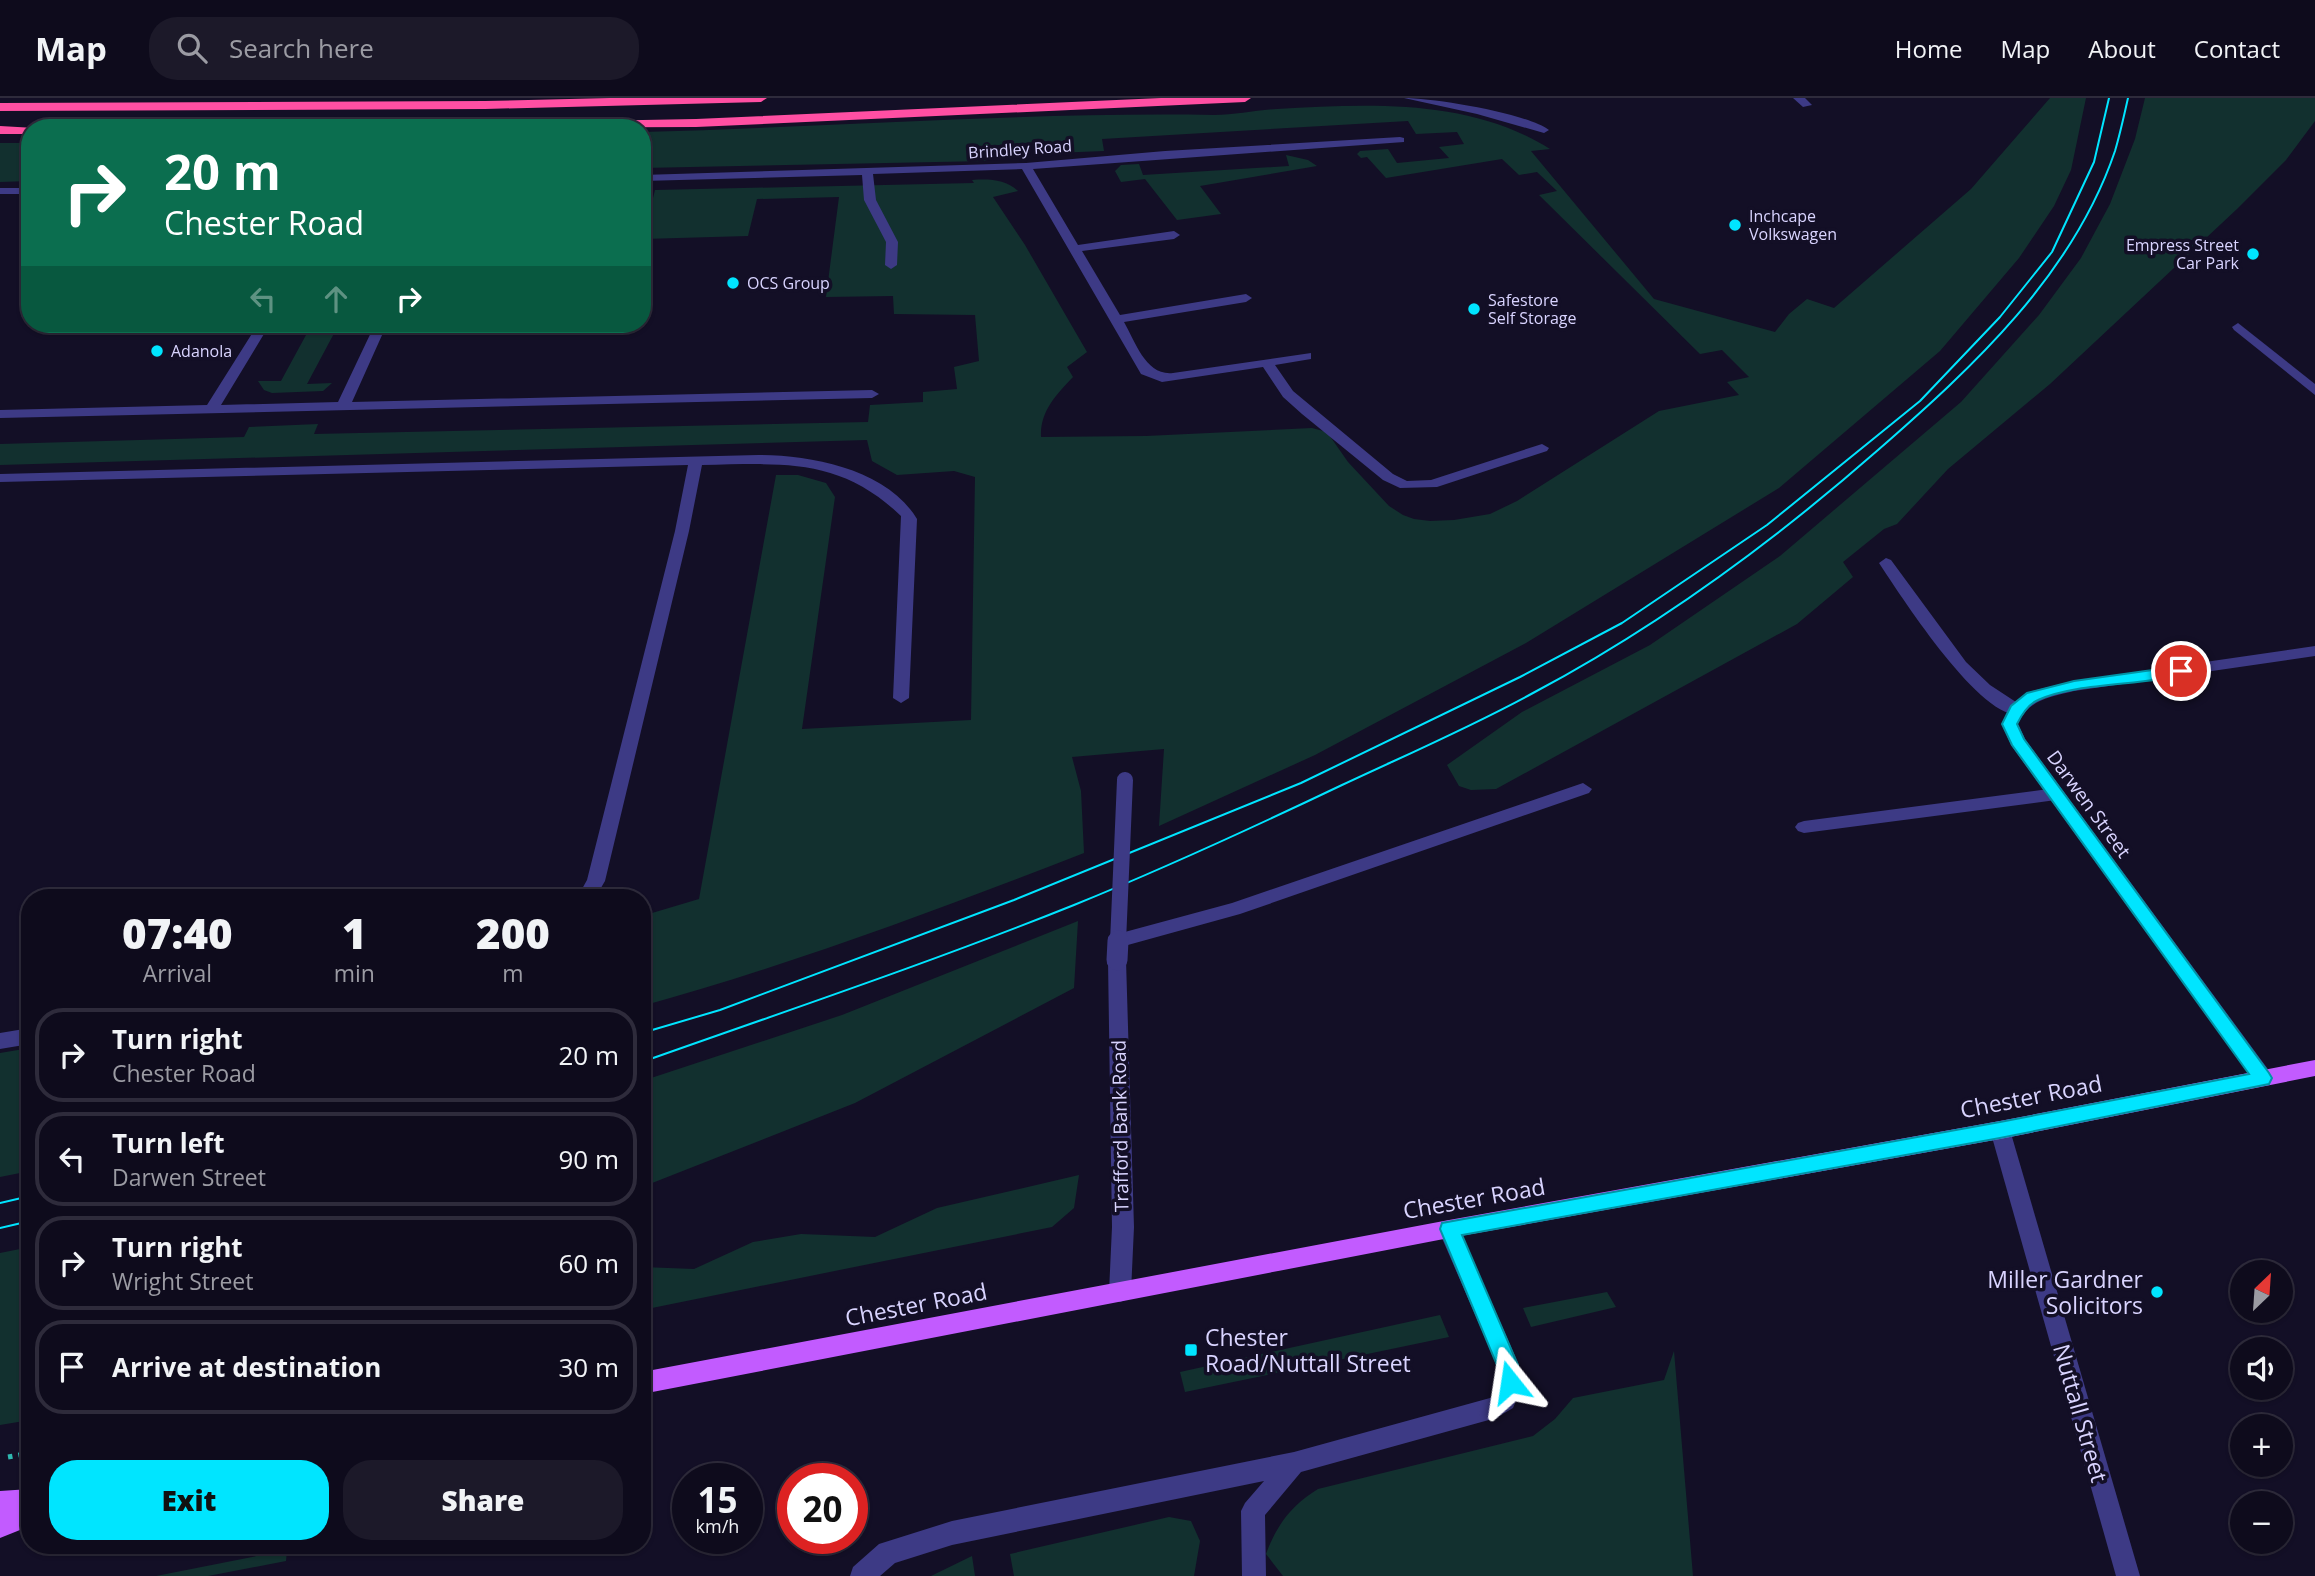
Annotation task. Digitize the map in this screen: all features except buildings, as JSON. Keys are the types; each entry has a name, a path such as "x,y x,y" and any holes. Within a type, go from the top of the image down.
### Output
{"highway":[{"path":"0,107 485,105 761,98"},
{"path":"651,123 1245,98"},
{"path":"0,130 21,130"}],"main road":[{"name":"Chester Road","path":"651,1381 1449,1229 2000,1130 2315,1068"},
{"path":"0,1503 21,1502"},
{"path":"0,1526 21,1518"}],"street":[{"path":"1409,98 1479,111 1544,130"},
{"name":"Brindley Road","path":"651,178 1026,166 1165,154 1400,140"},
{"path":"1026,166 1146,371 1152,375 1173,377 1306,356"},
{"path":"867,172 870,201 892,242 891,265"},
{"path":"0,191 21,191"},
{"path":"1074,249 1174,235"},
{"path":"1115,320 1246,298"},
{"path":"2238,327 2315,391"},
{"path":"211,410 258,333"},
{"path":"343,406 377,333"},
{"path":"1266,362 1288,394 1307,411 1338,433 1388,477 1405,485 1432,484 1542,448"},
{"path":"0,414 872,394"},
{"path":"0,478 696,461 796,460 818,465 867,484 889,497 910,519 901,698"},
{"path":"591,889 596,881 682,531 696,461"},
{"path":"1886,563 1961,666 1984,689 2016,710 2032,696 2074,686 2315,651"},
{"name":"Darwen Street","path":"2016,710 2010,724 2017,741 2263,1078"},
{"name":"Trafford Bank Road","path":"1120,1292 1123,1227 1117,950 1125,780"},
{"path":"1117,950 1583,789"},
{"path":"1804,827 2056,794"},
{"path":"0,1041 21,1038"},
{"name":"Nuttall Street","path":"2000,1130 2128,1576"},
{"path":"862,1576 888,1553 952,1533 1294,1463 1496,1407 1505,1400 1510,1382 1508,1365 1449,1229"},
{"path":"1254,1576 1254,1511 1294,1463"}],"path":[{"path":"0,1459 21,1455"}],"green space":[{"path":"2050,98 2086,98 2071,170 2054,206 2019,258 1940,351 1779,488 1526,643 1315,755 1159,826 1164,749 1072,757 1081,791 1084,853 865,935 651,1003 651,913 699,899 776,475 798,475 826,483 835,497 802,729 971,720 975,477 954,471 897,475 872,461 867,440 0,465 0,444 244,437 249,427 318,424 314,434 868,422 870,405 923,402 923,392 957,389 954,367 979,361 975,315 894,314 893,296 826,297 839,197 757,199 748,236 651,239 651,206 655,190 974,183 972,180 985,180 1002,182 1018,191 993,197 1025,245 1087,352 1067,367 1073,377 1046,411 1041,437 1146,436 1312,428 1327,432 1348,462 1389,506 1414,519 1454,520 1490,514 1517,501 1659,411 1739,395 1727,382 1749,377 1722,350 1700,354 1539,195 1557,191 1537,172 1519,175 1502,159 1386,178 1367,157 1361,158 1357,154 1360,151 1388,149 1397,163 1449,158 1439,147 1464,144 1457,132 1416,134 1408,121 1102,139 1104,151 1054,153 1050,141 987,146 987,161 651,168 651,132 1000,118 1222,115 1347,106 1418,108 1452,113 1519,132 1550,149 1531,151 1654,299 1775,332 1789,314 1807,299 1834,308 1971,189"},
{"path":"2145,98 2315,98 2315,121 2286,160 2237,209 2050,384 1948,469 1897,524 1884,529 1843,562 1853,577 1797,624 1496,789 1471,790 1459,786 1447,765 1522,712 1650,645 1780,556 1961,402 2039,315 2081,258 2110,204 2135,139"},
{"path":"0,143 21,143 21,181 0,182"},
{"path":"1286,155 1308,160 1317,166 1200,186 1221,214 1177,220 1145,179 1121,182 1115,171 1121,165 1139,164 1143,175 1289,166"},
{"path":"307,333 334,333 307,384 332,383 323,391 272,393 264,390 258,381 281,381"},
{"path":"1078,921 1074,988 855,1103 651,1183 651,1078 842,1015"},
{"path":"21,1050 21,1173 0,1177 0,1053"},
{"path":"1079,1175 1074,1208 1052,1227 651,1308 651,1267 694,1269 753,1242 801,1234 875,1237 937,1208"},
{"path":"21,1249 21,1422 0,1425 0,1253"},
{"path":"1607,1292 1616,1307 1531,1327 1523,1308"},
{"path":"1440,1315 1449,1337 1185,1392 1180,1372"},
{"path":"1674,1351 1693,1576 1283,1576 1266,1554 1286,1516 1318,1489 1533,1436 1555,1419 1573,1398 1664,1380"},
{"path":"1169,1517 1191,1521 1200,1541 1194,1576 1014,1576 1010,1554"},
{"path":"267,1554 287,1554 286,1561 208,1576 156,1576"},
{"path":"972,1556 975,1576 931,1576"}],"tram line":[{"path":"651,1030 720,1010 1014,900 1301,783 1520,677 1622,623 1767,525 1920,401 2000,317 2052,252 2094,162 2109,98"},
{"path":"651,1059 967,946 1176,862 1486,718 1579,667 1669,612 1797,518 1914,418 1984,352 2047,278 2074,238 2097,196 2115,151 2128,98"},
{"path":"0,1203 21,1198"},
{"path":"0,1228 21,1223"}],"place":[{"name":"Inchcape Volkswagen","path":"1735,225"},
{"name":"Empress Street Car Park","path":"2253,254"},
{"name":"OCS Group","path":"733,283"},
{"name":"Safestore Self Storage","path":"1474,309"},
{"name":"Adanola","path":"157,351"},
{"name":"Miller Gardner Solicitors","path":"2157,1292"},
{"name":"Chester Road/Nuttall Street","path":"1191,1350"}],"route":[{"path":"1510,1382 1508,1365 1449,1229 2000,1130 2263,1078 2017,741 2010,724 2016,710 2032,696 2074,686 2181,671"}]}
